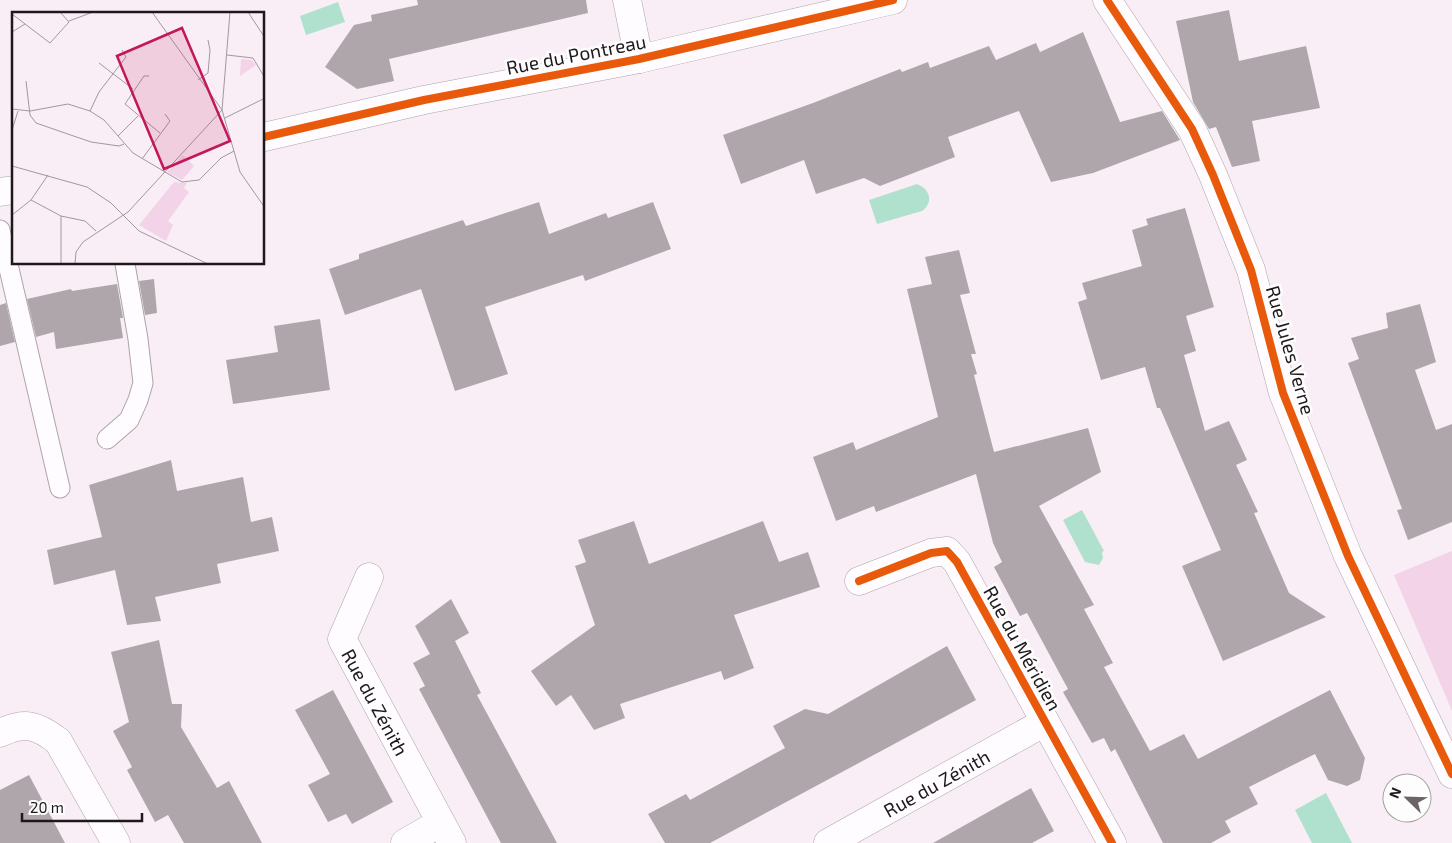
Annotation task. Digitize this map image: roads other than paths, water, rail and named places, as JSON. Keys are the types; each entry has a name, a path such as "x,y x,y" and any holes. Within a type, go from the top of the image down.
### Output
{"street":[{"path":"627,0 639,59"},
{"name":"Rue du Pontreau","path":"265,137 424,100 639,59 893,0"},
{"name":"Rue Jules Verne","path":"1107,0 1192,129 1206,159 1251,270 1283,393 1344,547 1452,774"},
{"name":"Rue du Méridien","path":"859,581 931,553 947,551 957,562 1112,843"},
{"name":"Rue du Zénith","path":"369,577 342,638 446,833 405,843"},
{"name":"Rue du Zénith","path":"828,843 1045,722"},
{"path":"0,734 27,725 44,729 58,741 116,843"}],"lane":[{"path":"0,230 60,488"},
{"path":"107,439 129,420 143,383 126,265"}]}
